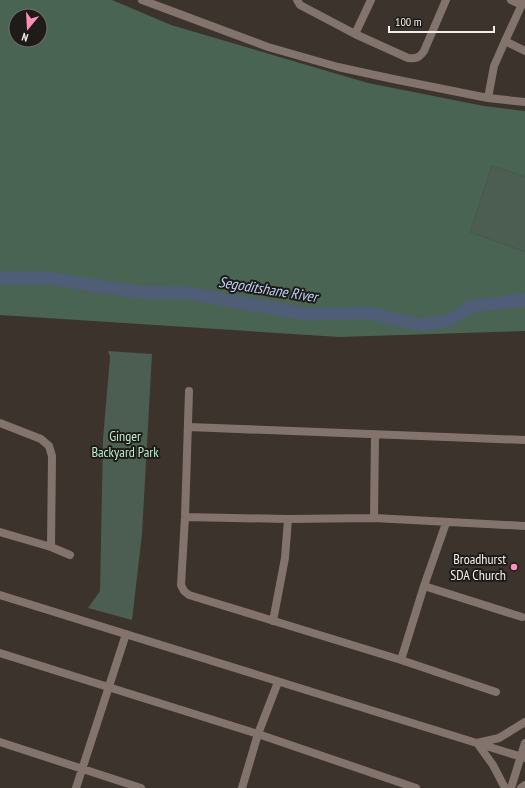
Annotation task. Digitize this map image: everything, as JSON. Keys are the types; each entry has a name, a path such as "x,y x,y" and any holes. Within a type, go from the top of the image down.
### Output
{"street":[{"path":"142,0 268,47 338,67 488,98 525,102"},
{"path":"297,0 300,5 355,34 408,58 414,59 419,57 424,51 446,0"},
{"path":"355,34 371,0"},
{"path":"488,98 494,66 523,3 510,0"},
{"path":"505,41 525,51"},
{"path":"189,391 181,585 184,592 189,595 401,660 496,692"},
{"path":"0,423 41,439 49,446 52,456 51,547"},
{"path":"188,427 525,440"},
{"path":"374,518 375,435"},
{"path":"185,517 288,519 374,518 525,526"},
{"path":"273,621 285,558 288,519"},
{"path":"401,660 424,586 446,523"},
{"path":"0,532 51,547 70,555"},
{"path":"424,586 522,617"},
{"path":"0,596 523,757"},
{"path":"76,788 126,634"},
{"path":"0,653 258,734 416,788"},
{"path":"242,788 258,734 278,682"},
{"path":"477,743 499,738 525,722"},
{"path":"0,742 141,788"},
{"path":"477,743 494,765 505,788"},
{"path":"511,788 523,757 525,743"},
{"path":"521,788 525,785"}],"green space":[{"path":"0,0 112,0 171,25 368,83 484,106 525,111 525,177 492,165 470,232 525,252 525,331 339,337 0,315"},
{"path":"492,165 525,177 525,252 470,232"},
{"name":"Ginger Backyard Park","path":"108,351 152,354 142,534 132,620 88,608 100,591 103,439 110,357"}],"waterway":[{"name":"Segoditshane River","path":"0,278 47,278 138,292 188,293 304,314 371,313 419,325 449,321 471,306 525,300"}],"place":[{"name":"Broadhurst SDA Church","path":"514,567"}]}
